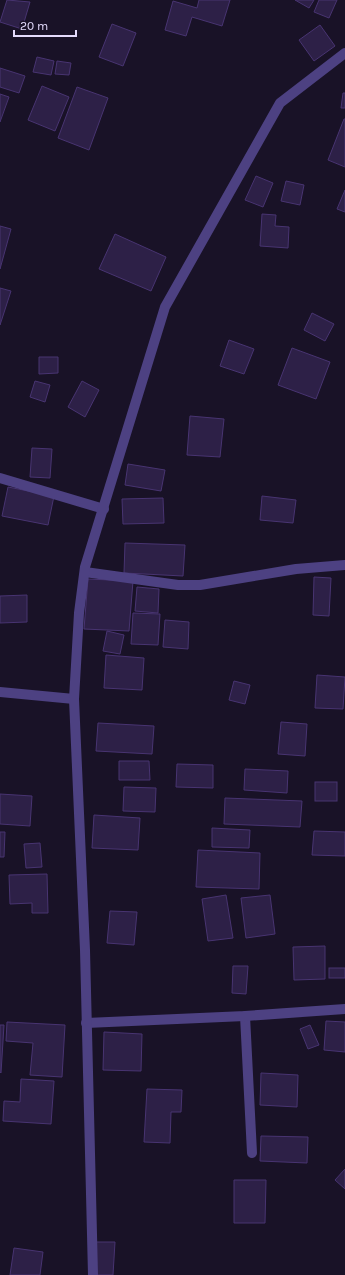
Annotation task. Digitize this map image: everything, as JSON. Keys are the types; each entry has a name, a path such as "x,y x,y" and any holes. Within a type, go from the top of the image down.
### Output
{"street":[{"path":"93,1275 85,942 74,699 79,613 85,572 165,307 280,103 345,53"},
{"path":"0,478 104,508"},
{"path":"85,572 178,585 200,584 296,569 345,564"},
{"path":"0,692 74,699"},
{"path":"86,1023 245,1016 345,1009"},
{"path":"245,1016 252,1153"}],"building":[{"path":"7,0 30,2 22,29 0,22"},
{"path":"199,0 230,0 222,26 192,17 186,36 165,30 173,1 197,8"},
{"path":"295,0 314,0 309,8"},
{"path":"319,0 337,0 329,18 314,12"},
{"path":"112,24 136,33 123,66 99,57"},
{"path":"320,25 335,46 314,61 299,40"},
{"path":"37,57 54,61 51,75 33,72"},
{"path":"57,61 71,63 69,75 55,74"},
{"path":"0,68 25,76 19,93 0,87"},
{"path":"42,86 69,97 55,131 28,120"},
{"path":"77,87 108,98 89,150 58,138"},
{"path":"343,93 345,93 345,108 341,108"},
{"path":"0,94 9,97 0,122"},
{"path":"345,119 345,167 328,160"},
{"path":"256,176 273,183 263,207 245,200"},
{"path":"286,181 304,185 300,205 281,201"},
{"path":"345,190 345,212 337,209"},
{"path":"262,214 276,215 275,226 289,227 288,248 260,246"},
{"path":"0,226 11,229 0,269"},
{"path":"115,234 166,257 151,291 99,269"},
{"path":"0,288 11,291 0,325"},
{"path":"312,313 334,324 325,341 304,330"},
{"path":"229,340 254,349 244,374 220,366"},
{"path":"292,348 330,362 316,399 278,385"},
{"path":"39,357 58,357 58,373 39,374"},
{"path":"35,381 50,385 45,402 30,397"},
{"path":"82,381 99,390 85,417 68,407"},
{"path":"190,416 224,419 220,457 187,455"},
{"path":"32,448 52,449 50,478 30,477"},
{"path":"128,464 165,470 161,491 125,485"},
{"path":"8,487 54,496 48,525 2,516"},
{"path":"262,496 296,500 293,523 260,520"},
{"path":"163,498 164,523 123,524 122,499"},
{"path":"125,543 185,545 183,576 124,573"},
{"path":"314,577 331,578 329,616 313,615"},
{"path":"88,579 133,581 129,631 84,629"},
{"path":"137,587 159,589 158,613 135,611"},
{"path":"27,595 27,622 0,623 0,596"},
{"path":"133,613 160,614 158,645 131,644"},
{"path":"165,620 189,622 188,649 163,647"},
{"path":"107,631 124,635 120,654 103,651"},
{"path":"106,655 144,658 142,690 104,688"},
{"path":"317,675 345,677 343,709 315,708"},
{"path":"234,681 250,685 245,704 229,700"},
{"path":"281,722 307,724 305,756 278,754"},
{"path":"98,723 154,726 152,754 96,751"},
{"path":"119,761 149,761 150,780 119,780"},
{"path":"177,764 213,765 213,788 176,787"},
{"path":"245,769 288,771 287,793 244,790"},
{"path":"315,782 337,782 337,801 315,801"},
{"path":"124,787 156,788 155,812 123,811"},
{"path":"0,794 32,796 30,826 0,824"},
{"path":"225,798 302,801 300,827 224,824"},
{"path":"94,815 140,818 138,850 92,848"},
{"path":"212,828 250,830 249,848 212,847"},
{"path":"314,831 345,832 345,856 312,855"},
{"path":"0,832 5,832 4,857 0,857"},
{"path":"40,843 42,867 26,868 24,844"},
{"path":"198,850 260,853 259,889 196,887"},
{"path":"47,874 48,913 32,913 32,903 10,904 9,875"},
{"path":"226,895 233,938 208,941 202,899"},
{"path":"270,895 275,934 246,938 241,898"},
{"path":"110,911 137,912 134,945 107,943"},
{"path":"325,946 325,979 294,980 293,947"},
{"path":"233,966 248,966 246,994 232,993"},
{"path":"329,968 345,968 345,978 329,978"},
{"path":"326,1021 345,1022 345,1052 324,1050"},
{"path":"7,1022 65,1025 62,1077 30,1075 33,1043 6,1041"},
{"path":"0,1025 4,1025 1,1073 0,1072"},
{"path":"310,1025 319,1045 308,1049 300,1029"},
{"path":"104,1032 142,1034 141,1071 103,1070"},
{"path":"261,1073 298,1075 297,1107 260,1105"},
{"path":"21,1079 54,1081 51,1124 3,1121 4,1101 20,1102"},
{"path":"147,1089 182,1090 181,1112 171,1112 170,1143 144,1142"},
{"path":"261,1136 308,1137 307,1163 260,1161"},
{"path":"345,1169 345,1189 335,1180"},
{"path":"234,1180 266,1180 265,1223 234,1223"},
{"path":"96,1242 115,1242 113,1275 95,1275"},
{"path":"14,1248 43,1252 40,1275 10,1275"}]}
